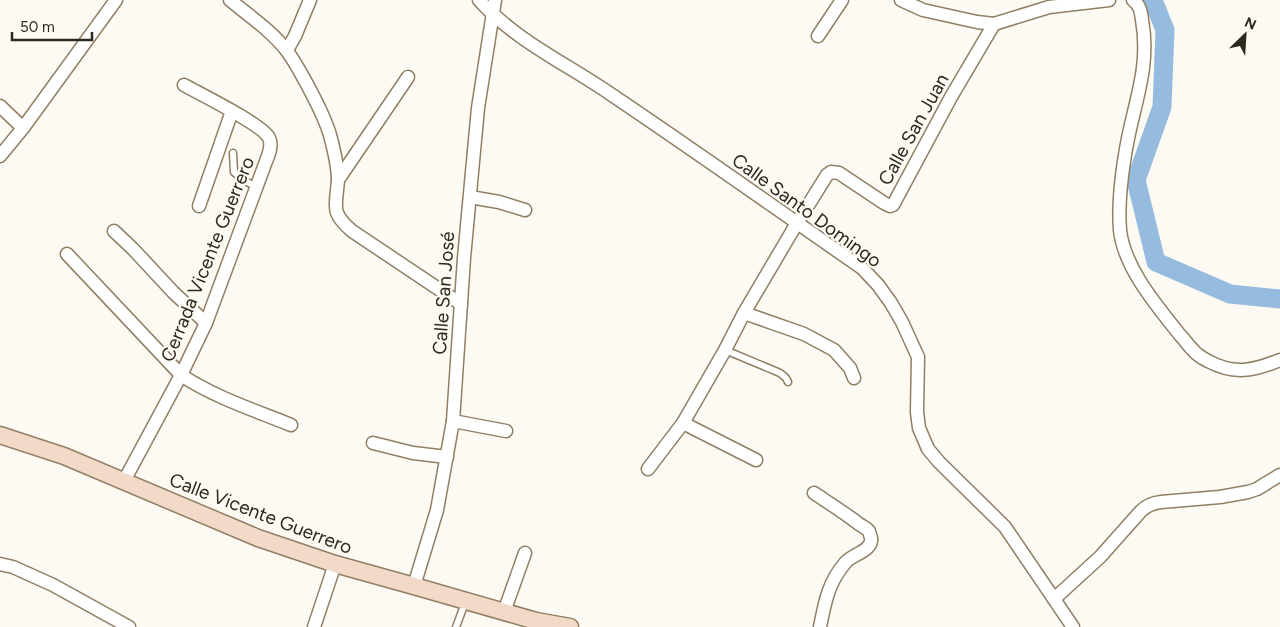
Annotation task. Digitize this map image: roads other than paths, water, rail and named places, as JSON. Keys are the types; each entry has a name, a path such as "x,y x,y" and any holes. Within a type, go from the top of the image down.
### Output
{"street":[{"path":"0,156 23,128 116,0"},
{"path":"230,0 287,50 307,83 322,113 330,135 338,180 335,206 336,212 343,224 461,304"},
{"path":"287,50 296,36 310,0"},
{"name":"Calle Santo Domingo","path":"480,0 492,14 523,40 605,90 862,268 891,303 918,357 917,412 919,428 928,449 1005,527 1073,627"},
{"name":"Calle San José","path":"414,586 436,510 453,421 464,258 478,108 495,0"},
{"path":"818,36 842,0"},
{"path":"901,0 923,10 994,24 1049,7 1109,0"},
{"path":"1135,0 1141,14 1145,33 1145,55 1142,80 1125,152 1120,186 1120,231 1124,248 1133,270 1159,308 1193,350 1204,359 1219,367 1234,370 1266,366 1280,360"},
{"name":"Calle San Juan","path":"648,469 683,423 744,313 827,175 831,172 839,173 887,205 893,205 950,97 994,24"},
{"path":"338,180 408,76"},
{"name":"Cerrada Vicente Guerrero","path":"124,481 181,375 206,323 271,144 266,133 232,111 184,85"},
{"path":"0,106 23,128"},
{"path":"199,206 232,111"},
{"path":"470,197 499,202 525,210"},
{"path":"114,232 134,249 173,292 206,323"},
{"path":"67,254 181,375 216,395 291,425"},
{"path":"744,313 804,334 834,350 850,368 854,378"},
{"path":"453,421 506,431"},
{"path":"683,423 756,460"},
{"name":"Calle Vicente Guerrero","path":"0,435 64,456 258,538 335,564 536,621 570,627"},
{"path":"373,443 413,453 447,457"},
{"path":"1054,599 1100,557 1147,506 1161,502 1220,497 1248,492 1257,489 1280,475"},
{"path":"814,493 869,531 871,538 871,544 868,548 846,561 836,574 830,586 820,627"},
{"path":"504,612 525,553"},
{"path":"0,564 13,567 53,585 123,626"},
{"path":"314,627 335,564"}],"lane":[{"path":"233,153 234,172 256,187"},
{"path":"725,350 780,373 788,382"},
{"path":"456,627 466,601"}],"waterway":[{"path":"1153,0 1165,30 1162,107 1136,180 1156,262 1230,294 1280,299"}]}
